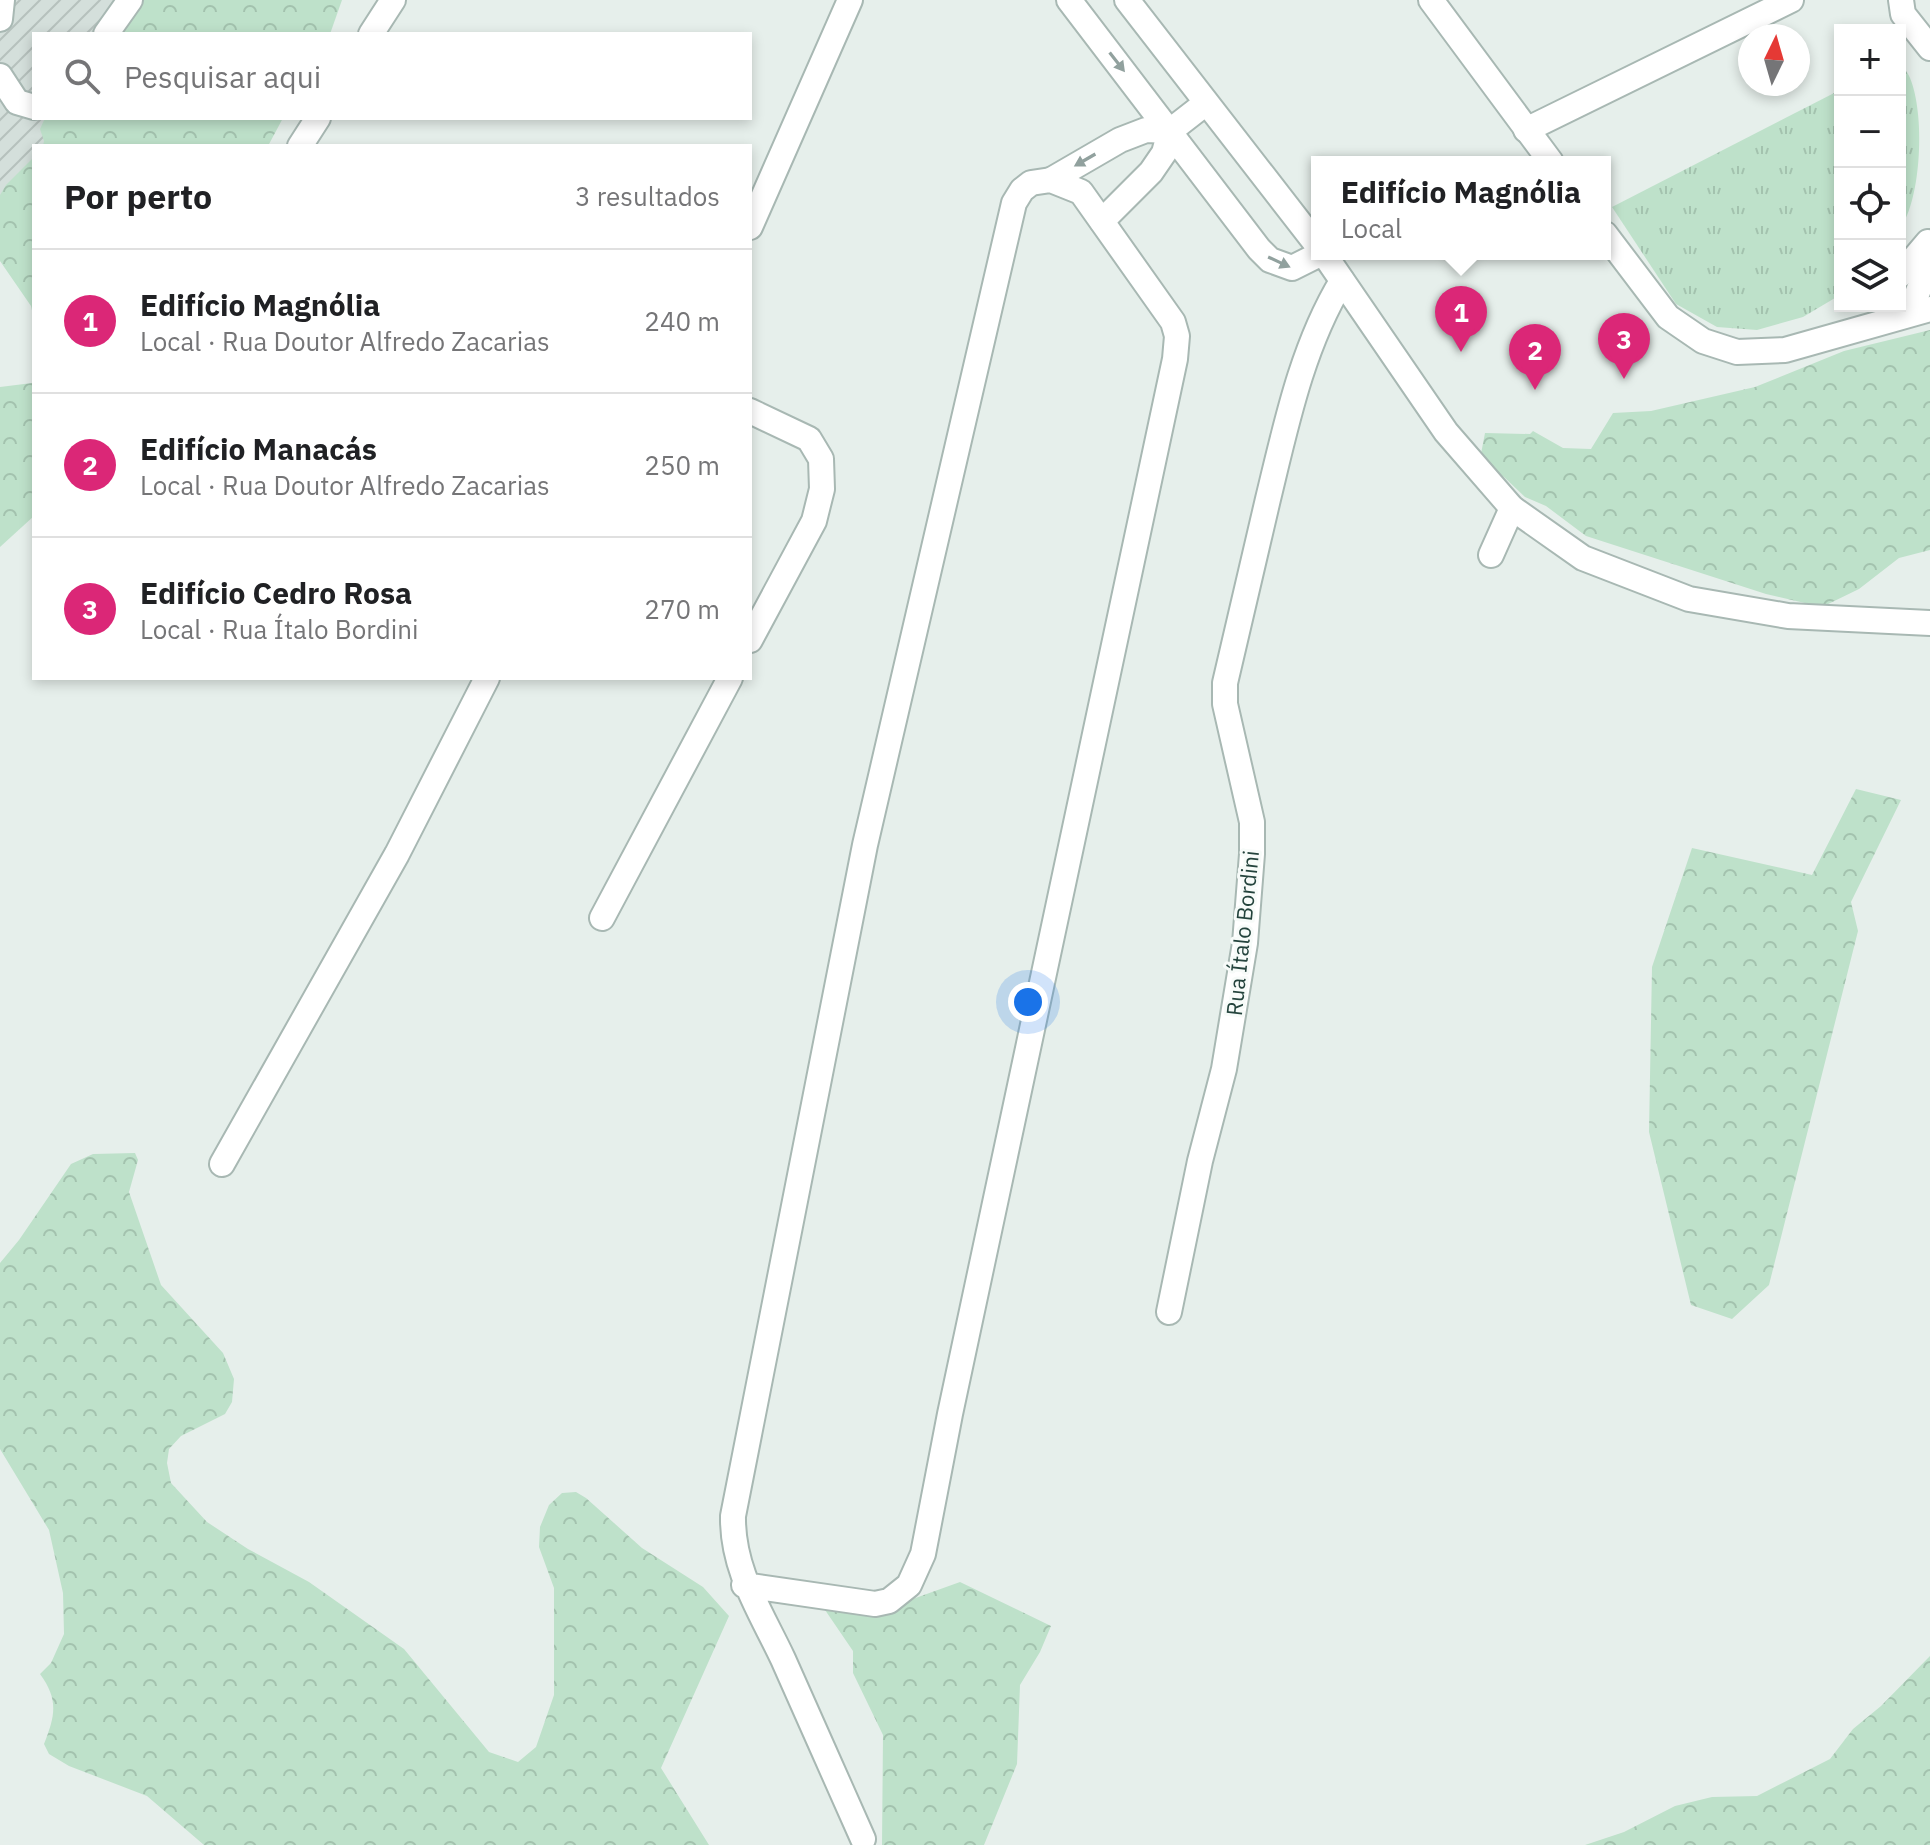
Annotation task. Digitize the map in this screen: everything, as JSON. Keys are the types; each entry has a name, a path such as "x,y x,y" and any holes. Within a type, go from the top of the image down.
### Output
{"street":[{"path":"0,19 2,0"},
{"path":"107,32 130,0"},
{"path":"372,32 393,0"},
{"path":"752,222 850,0"},
{"path":"1069,0 1270,260 1292,268 1311,259"},
{"path":"1127,0 1311,237"},
{"path":"1431,0 1546,156"},
{"path":"1526,130 1791,0"},
{"path":"1901,0 1903,14 1930,48"},
{"path":"0,76 17,102 32,106"},
{"path":"1102,221 1151,172 1164,153 1170,131 1206,103"},
{"path":"301,144 317,120"},
{"path":"863,1839 775,1642 744,1585 732,1539 733,1516 865,845 1014,203 1031,183 1051,180 1120,140 1146,130 1170,131"},
{"path":"744,1585 875,1604 889,1601 909,1585 923,1554 953,1399 1175,359 1177,336 1173,322 1081,192 1051,180"},
{"path":"1611,242 1668,317 1703,341 1737,352 1785,350 1919,312 1929,256"},
{"path":"1906,271 1929,256"},
{"path":"1326,260 1446,432 1512,508 1583,558 1689,599 1788,616 1930,623"},
{"name":"Rua Ítalo Bordini","path":"1169,1312 1200,1161 1224,1069 1245,943 1252,822 1225,704 1225,683 1281,442 1308,353 1324,311 1342,281"},
{"path":"1859,329 1872,312"},
{"path":"752,412 809,439 821,459 822,489 814,521 752,636"},
{"path":"1491,555 1512,508"},
{"path":"222,1164 397,854 486,680"},
{"path":"602,918 729,680"}],"shaded area":[{"path":"0,0 148,0 126,32 32,32 32,120 66,120 49,144 32,144 32,169 0,216"}],"green space":[{"path":"127,0 342,0 331,32 104,32"},
{"path":"1906,71 1915,94 1919,133 1917,177 1907,215"},
{"path":"1834,93 1834,299 1803,317 1757,330 1717,327 1676,304 1612,207"},
{"path":"44,120 282,120 269,144 43,144 40,129"},
{"path":"32,159 32,311 0,261 0,195"},
{"path":"1930,330 1930,550 1899,558 1859,589 1822,607 1766,594 1586,536 1546,506 1525,497 1504,477 1479,464 1485,433 1530,434 1533,431 1563,448 1591,449 1613,413 1651,411 1755,387 1844,351"},
{"path":"32,383 32,518 0,547 0,387"},
{"path":"1856,789 1901,800 1851,902 1858,931 1769,1285 1732,1319 1691,1305 1649,1132 1652,967 1692,848 1812,875"},
{"path":"135,1153 138,1160 129,1192 161,1285 223,1353 234,1379 232,1402 225,1414 181,1436 169,1449 167,1463 171,1483 207,1522 248,1549 309,1582 404,1649 489,1752 518,1762 536,1747 554,1695 554,1588 539,1547 540,1527 549,1505 562,1493 576,1492 586,1498 642,1548 703,1587 729,1616 661,1768 709,1845 204,1845 147,1796 69,1766 49,1754 44,1744 53,1716 53,1700 40,1674 51,1663 64,1634 63,1593 49,1530 0,1449 0,1263 71,1164 93,1154"},
{"path":"960,1582 1051,1626 1020,1685 1017,1764 984,1845 882,1845 883,1735 853,1673 853,1651 823,1607 896,1605"},
{"path":"1930,1656 1930,1845 1585,1845 1624,1832 1675,1806 1712,1797 1757,1796 1830,1759 1853,1729 1881,1706"}],"place":[{"name":"Edifício Magnólia","path":"1461,352"},
{"name":"Edifício Cedro Rosa","path":"1624,379"},
{"name":"Edifício Manacás","path":"1535,390"}]}
